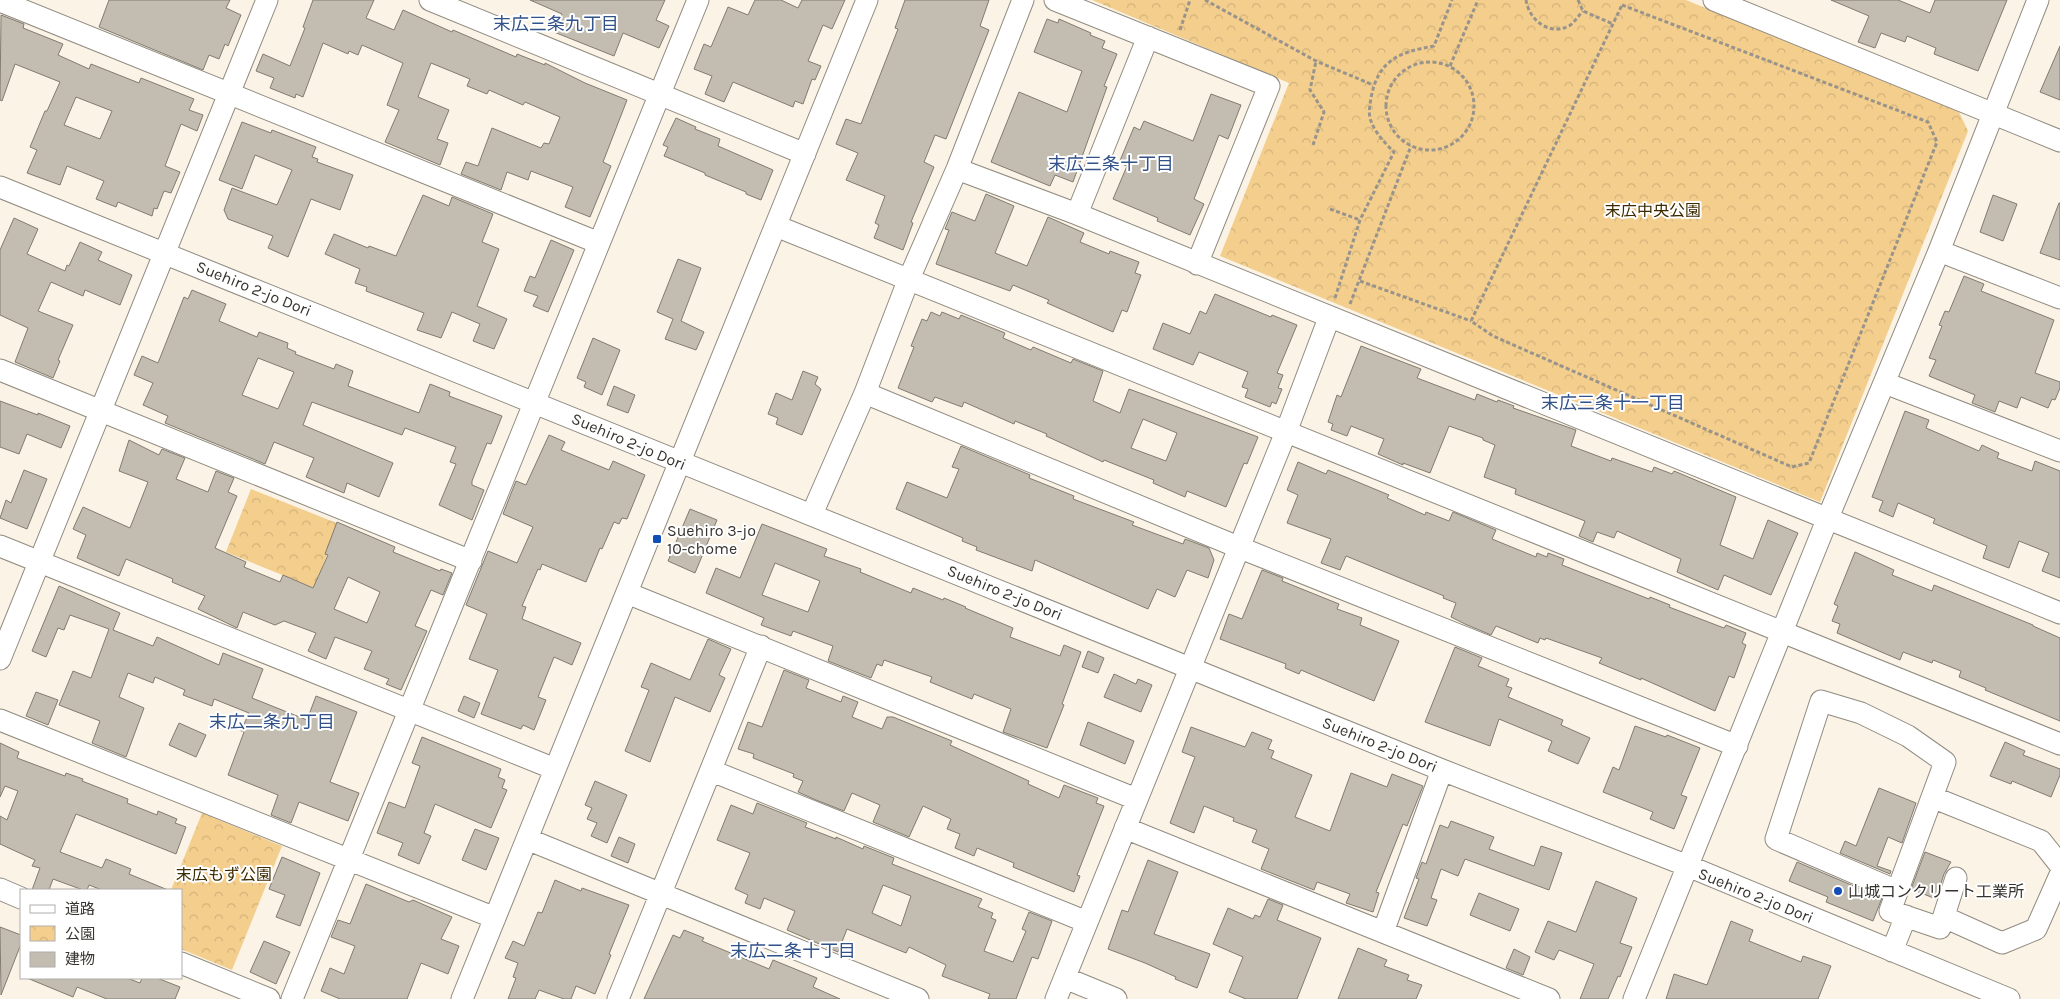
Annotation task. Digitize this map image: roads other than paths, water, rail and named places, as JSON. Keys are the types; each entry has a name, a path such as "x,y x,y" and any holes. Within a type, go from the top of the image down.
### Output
{"street":[{"path":"0,659 267,0"},
{"path":"430,0 805,154"},
{"path":"292,999 698,0"},
{"path":"462,999 867,0"},
{"path":"812,514 865,393 908,281 956,169 1023,0"},
{"path":"1055,0 1269,86 1197,264"},
{"path":"1714,0 2060,141"},
{"path":"1634,999 1827,520 1939,251 2038,0"},
{"path":"0,1 598,243"},
{"path":"1076,214 1148,37"},
{"path":"956,169 1076,214 2060,613"},
{"name":"Suehiro 2-jo Dori","path":"0,187 536,402 679,462 812,514 1442,770 1688,866 2009,999"},
{"path":"776,226 908,281 2060,744"},
{"path":"1939,251 2060,298"},
{"path":"1056,999 1238,547 1286,432 1336,320"},
{"path":"0,370 471,561"},
{"path":"1885,383 2060,451"},
{"path":"865,393 1238,547 1737,746"},
{"path":"0,546 556,769"},
{"path":"627,593 1136,799"},
{"path":"618,999 659,894 712,771 761,646"},
{"path":"1897,890 1776,839 1821,701 1861,713 1900,732 1945,762 1890,911 1940,928 1956,878"},
{"path":"0,720 495,918"},
{"path":"1383,932 1442,770"},
{"path":"712,771 1087,922"},
{"path":"1932,797 2041,841 2060,865"},
{"path":"1125,828 1549,999"},
{"path":"527,839 918,999"},
{"path":"1944,918 2002,943 2036,930 2060,874"},
{"path":"0,889 20,898"},
{"path":"1892,951 1906,916"},
{"path":"182,963 269,999"},
{"path":"1065,978 1116,999"}],"place":[{"name":"Suehiro 3-jo 10-chome","path":"657,539"},
{"name":"山城コンクリート工業所","path":"1838,891"}],"district":[{"name":"末広三条九丁目","path":"556,24"},
{"name":"末広三条十丁目","path":"1111,164"},
{"name":"末広三条十一丁目","path":"1613,403"},
{"name":"末広二条九丁目","path":"272,722"},
{"name":"末広二条十丁目","path":"793,951"}],"park label":[{"name":"末広中央公園","path":"1653,210"},
{"name":"末広もず公園","path":"224,874"}]}
